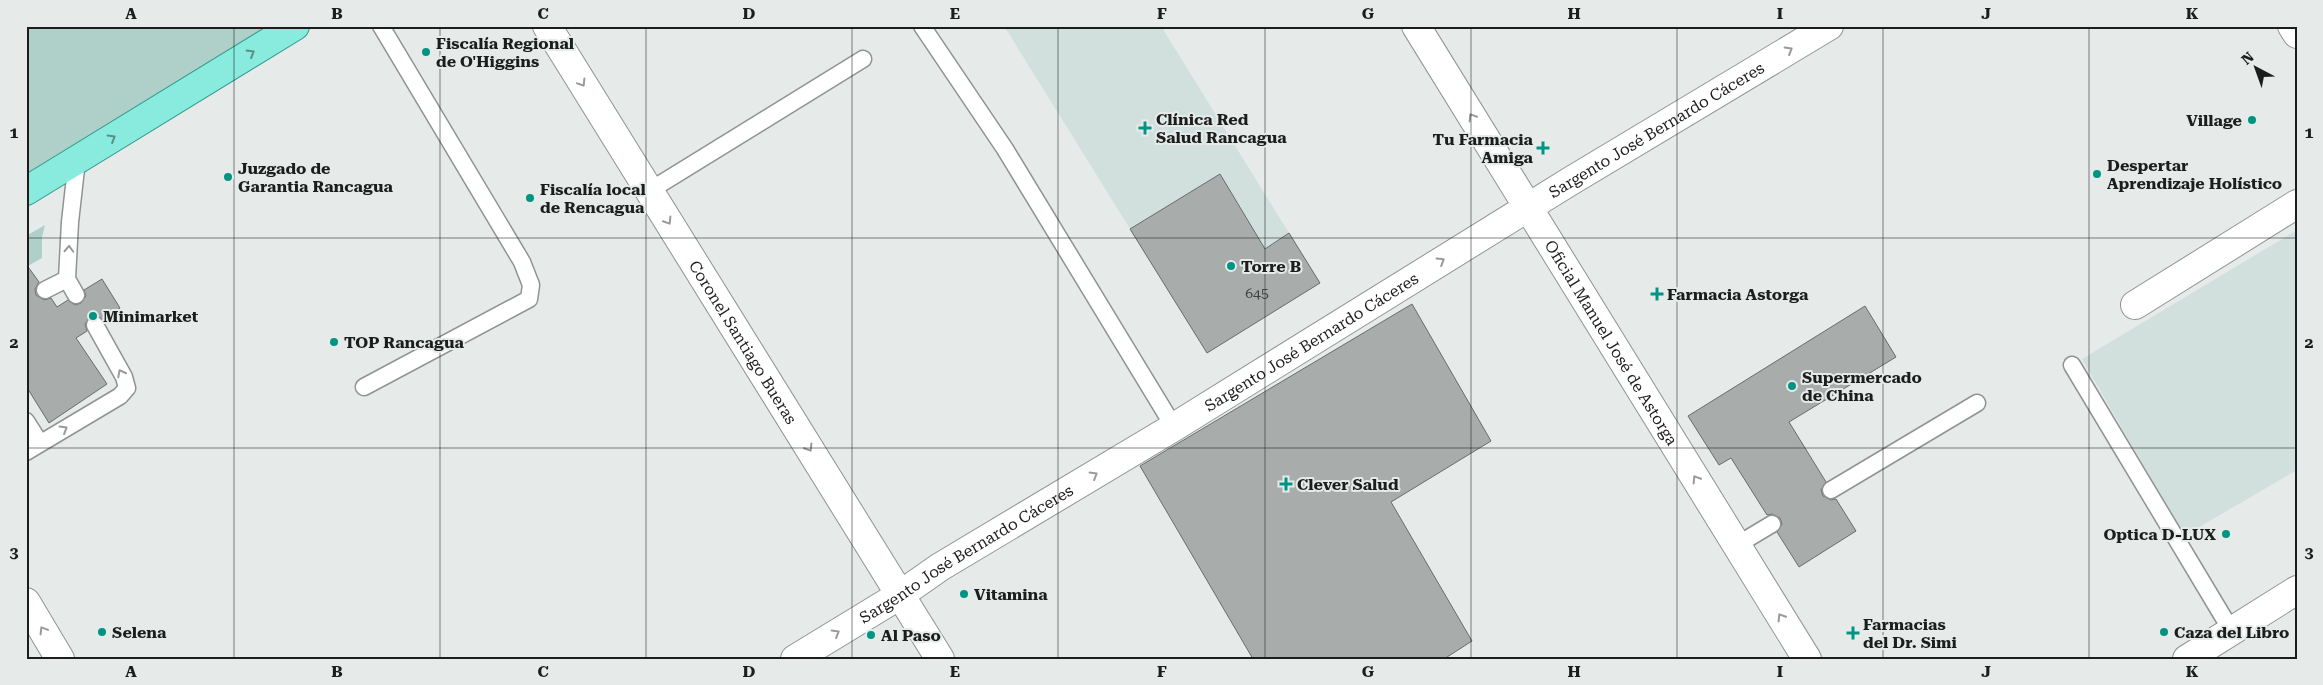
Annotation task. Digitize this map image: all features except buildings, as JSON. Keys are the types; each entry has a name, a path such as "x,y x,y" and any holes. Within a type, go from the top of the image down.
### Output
{"main road":[{"path":"26,191 295,26"}],"street":[{"name":"Coronel Santiago Bueras","path":"548,26 940,659"},
{"name":"Oficial Manuel José de Astorga","path":"1416,26 1807,659"},
{"name":"Sargento José Bernardo Cáceres","path":"795,659 900,595 940,567 1174,427 1829,26"},
{"path":"2292,26 2297,34"},
{"path":"2135,305 2297,204"},
{"path":"2187,659 2297,590"},
{"path":"26,602 60,659"}],"lane":[{"path":"364,387 529,299 531,285 522,262 381,26"},
{"path":"922,26 1005,149 1174,427"},
{"path":"649,190 863,58"},
{"path":"76,295 67,279 70,222 77,160"},
{"path":"45,290 67,279"},
{"path":"26,421 33,448 120,396 127,388 124,377 95,325"},
{"path":"2072,365 2231,630"},
{"path":"1831,490 1977,403"},
{"path":"1737,545 1772,524"}],"shaded area":[{"name":"Clínica Red Salud Rancagua","path":"1004,26 1161,26 1320,283 1207,353"},
{"path":"2297,230 2297,470 2184,536 2082,359"}],"green space":[{"path":"26,26 269,26 26,175"},
{"path":"45,225 42,237 42,258 26,267 26,236"}],"place":[{"name":"Fiscalía Regional de O'Higgins","path":"426,52"},
{"name":"Village","path":"2252,120"},
{"name":"Clínica Red Salud Rancagua","path":"1145,128"},
{"name":"Tu Farmacia Amiga","path":"1543,148"},
{"name":"Despertar Aprendizaje Holístico","path":"2097,174"},
{"name":"Juzgado de Garantia Rancagua","path":"228,177"},
{"name":"Fiscalía local de Rencagua","path":"530,198"},
{"name":"Torre B","path":"1231,266"},
{"name":"Farmacia Astorga","path":"1657,294"},
{"name":"Minimarket","path":"93,316"},
{"name":"TOP Rancagua","path":"334,342"},
{"name":"Supermercado de China","path":"1792,386"},
{"name":"Clever Salud","path":"1286,484"},
{"name":"Optica D-LUX","path":"2226,534"},
{"name":"Vitamina","path":"964,594"},
{"name":"Selena","path":"102,632"},
{"name":"Caza del Libro","path":"2164,632"},
{"name":"Farmacias del Dr. Simi","path":"1853,633"},
{"name":"Al Paso","path":"871,635"}]}
